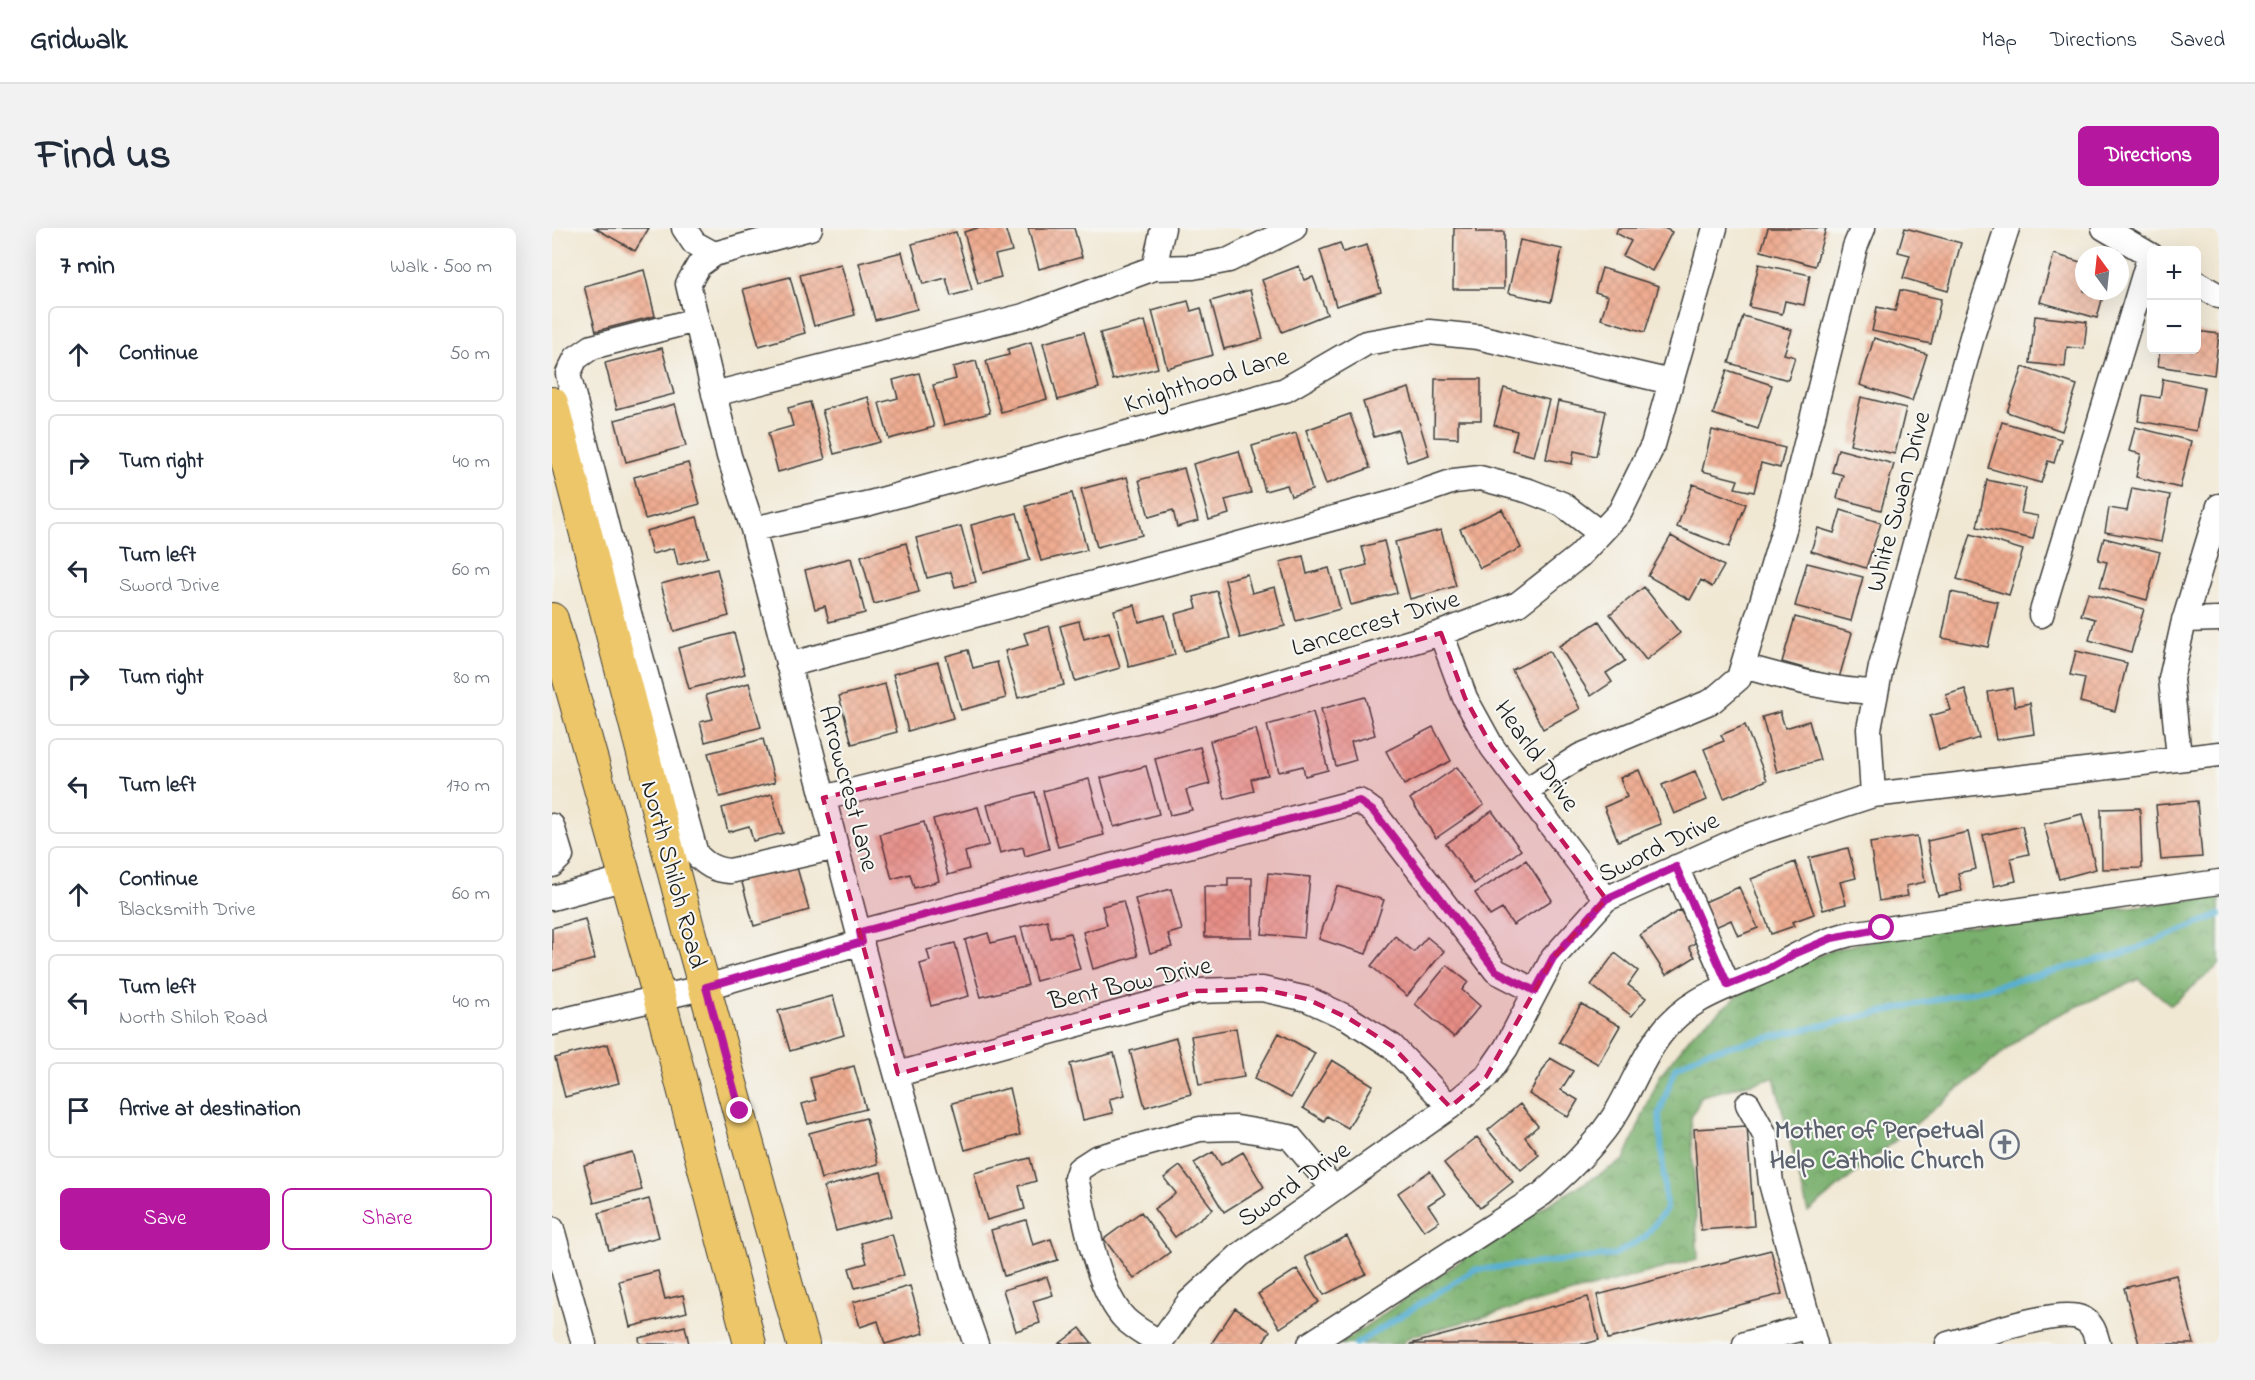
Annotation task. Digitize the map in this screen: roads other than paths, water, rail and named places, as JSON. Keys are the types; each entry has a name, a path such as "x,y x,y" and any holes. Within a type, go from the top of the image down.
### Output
{"main road":[{"name":"North Shiloh Road","path":"552,403 560,468 706,987 803,1344"},
{"name":"North Shiloh Road","path":"552,618 659,997 750,1344"}],"street":[{"path":"684,228 694,243 714,254 810,228"},
{"path":"1154,268 1163,228"},
{"path":"714,394 1024,316 1154,268 1193,267 1229,260 1294,228"},
{"name":"Lancecrest Drive","path":"823,798 1194,707 1441,633 1518,604 1579,556 1620,512 1653,445 1715,228"},
{"path":"1525,791 1580,756 1712,701 1739,678 1788,516 1856,247 1863,228"},
{"name":"White Swan Drive","path":"1873,795 1869,729 1876,692 1973,333 2007,228"},
{"path":"2104,228 2147,253"},
{"name":"Arrowcrest Lane","path":"714,254 699,265 688,284 696,320 729,456 753,528 883,1026 954,1281 976,1344"},
{"path":"2041,615 2147,268"},
{"path":"2201,286 2219,297"},
{"path":"696,320 592,347 576,358 568,374 625,599 696,854 704,864 718,870 730,871 836,846"},
{"name":"Knighthood Lane","path":"753,528 870,502 1285,390 1366,343 1429,332 1478,337 1671,382"},
{"path":"788,665 1206,554 1396,501 1454,481 1480,478 1529,491 1562,504 1600,533"},
{"path":"2179,757 2171,679 2184,620 2219,506"},
{"path":"2184,620 2219,619"},
{"name":"Hearld Drive","path":"1441,633 1465,698 1492,747 1606,899"},
{"path":"1743,666 1790,679 1857,691 1876,692"},
{"name":"Sword Drive","path":"1159,1343 1189,1302 1240,1255 1450,1107 1486,1077 1506,1048 1553,958 1606,899 1742,838 1873,795 2219,754"},
{"path":"552,1023 706,987 861,937 1359,801 1374,812 1496,971 1535,991"},
{"path":"552,826 561,856 552,865"},
{"path":"1676,867 1728,985"},
{"path":"552,898 626,878"},
{"path":"1310,1344 1542,1194 1569,1170 1617,1112 1659,1035 1697,999 1768,969 1814,945 1850,933 2219,882"},
{"name":"Bent Bow Drive","path":"898,1074 1197,992 1262,989 1307,999 1357,1023 1392,1046 1450,1107"},
{"path":"1745,1344 1812,1335 1771,1183 1766,1137 1748,1104"},
{"path":"1159,1343 1125,1319 1111,1300 1094,1254 1078,1189 1076,1178 1079,1169 1096,1158 1200,1129 1237,1128 1290,1137 1334,1189"},
{"path":"552,1229 584,1344"},
{"path":"1948,1344 2060,1315 2081,1318 2094,1328 2098,1344"}],"waterway":[{"path":"1356,1344 1474,1270 1614,1255 1645,1237 1666,1209 1659,1115 1675,1068 1704,1052 1975,991 2128,952 2219,915"}],"place":[{"name":"Mother of Perpetual Help Catholic Church","path":"2005,1144"}]}
